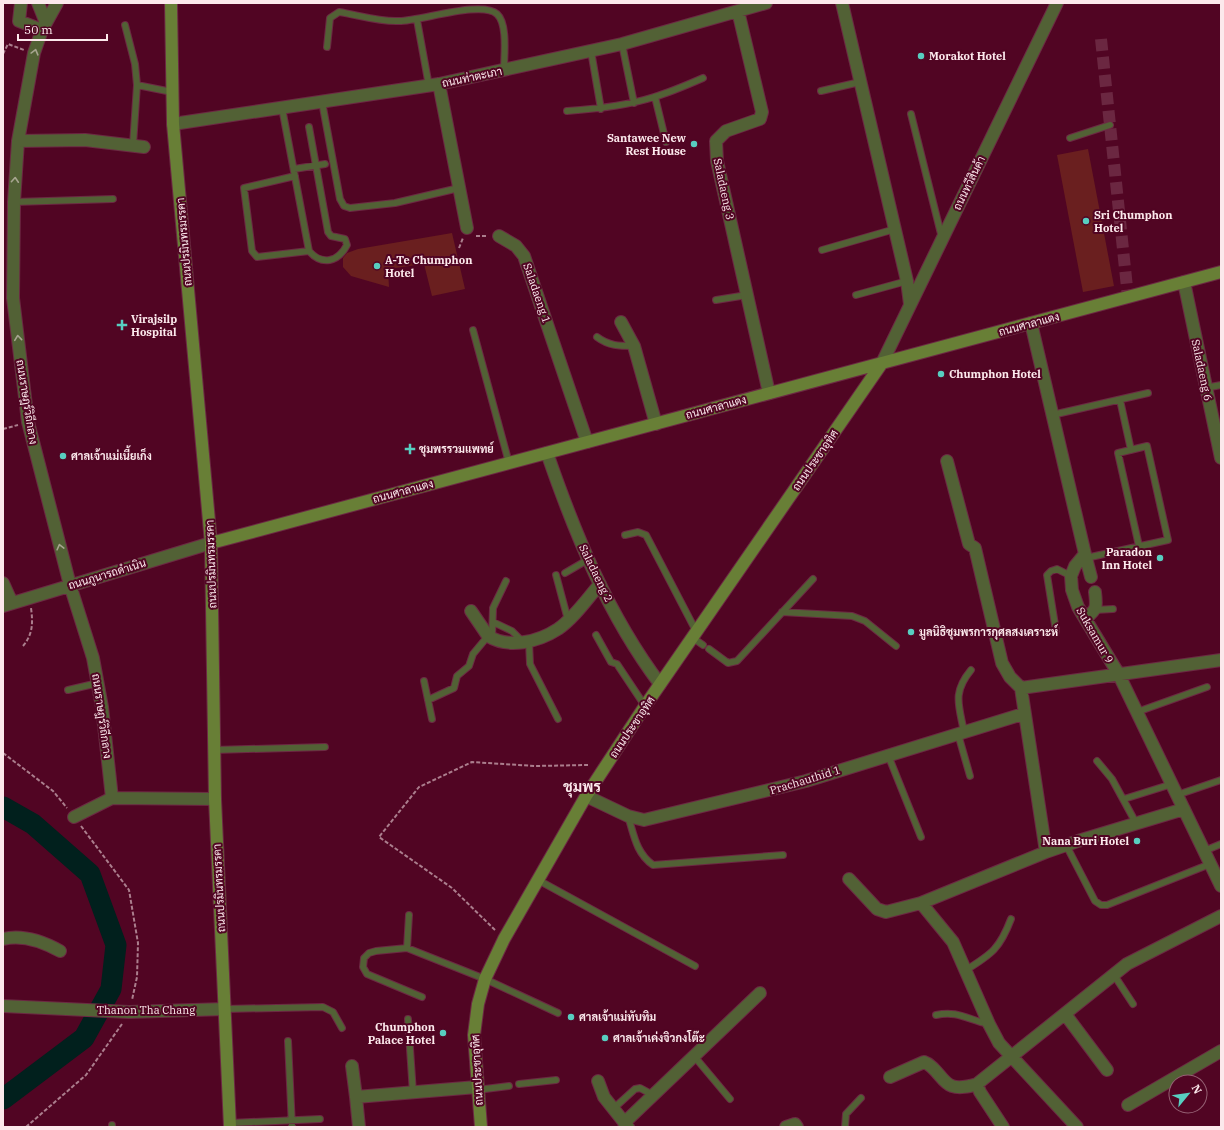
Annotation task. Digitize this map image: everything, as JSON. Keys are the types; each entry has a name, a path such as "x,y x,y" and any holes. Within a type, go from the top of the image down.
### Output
{"main road":[{"name":"ถนนปรมินทรมรรคา","path":"171,3 172,92 174,124 211,543 215,799 230,1125"},
{"name":"ถนนศาลาแดง","path":"211,543 1221,272"},
{"name":"ถนนประชาอุทิศ","path":"481,1127 474,1036 478,1004 485,979 504,939 586,796 645,706 882,363"}],"street":[{"path":"21,3 19,21 44,26 38,3"},
{"name":"ถนนท่าตะเภา","path":"174,124 434,85 622,44 725,9 738,11 766,3"},
{"path":"842,3 907,281 910,304"},
{"name":"ถนนทวีสินค้า","path":"882,363 1057,3"},
{"name":"ถนนราษฎร์วิถีกลาง","path":"57,4 44,26 34,53 18,141 14,202 13,298 28,422 70,585 93,658 98,683 112,798"},
{"name":"Saladaeng 3","path":"738,11 762,112 760,119 726,131 716,141 717,161 769,393"},
{"path":"434,85 460,188 467,228"},
{"path":"18,141 85,140 138,146"},
{"name":"Saladaeng 1","path":"499,236 516,246 524,256 587,442"},
{"name":"Saladaeng 6","path":"1184,282 1205,388 1221,458"},
{"path":"621,322 634,346 656,424"},
{"path":"1031,323 1091,577"},
{"name":"Saladaeng 2","path":"547,453 568,514 600,584 637,654 660,684"},
{"path":"947,461 969,544 975,548 1002,663 1010,678 1021,688 1046,852"},
{"name":"ถนนภูนารถดำเนิน","path":"8,604 211,543"},
{"path":"1071,576 1075,566 1086,556"},
{"name":"Suksamur 9","path":"1071,576 1072,590 1084,619 1118,673 1221,886"},
{"path":"3,583 8,604"},
{"path":"470,611 490,637 506,643 526,642 548,634 568,620 600,584"},
{"path":"1084,619 1095,610 1097,605 1095,592"},
{"path":"1021,688 1118,673 1176,667 1221,660"},
{"name":"Prachauthid 1","path":"586,796 628,816 644,820 771,791 1024,714"},
{"path":"74,817 112,798 215,799"},
{"path":"849,879 876,909 886,912 921,903 1066,845 1184,809"},
{"path":"921,903 953,942 989,1024 1000,1043 1077,1127"},
{"path":"890,1077 924,1062 929,1064 950,1086 958,1088 977,1084 1114,974 1156,948 1221,916"},
{"path":"3,939 26,938 44,942 60,951"},
{"path":"598,1082 604,1097 626,1125 653,1095 760,993"},
{"name":"Thanon Tha Chang","path":"3,1006 126,1012 225,1009"},
{"path":"1065,1014 1106,1070"},
{"path":"1128,1105 1221,1051"},
{"path":"352,1066 359,1127"},
{"path":"977,1084 980,1092 1003,1127"},
{"path":"356,1097 477,1088"},
{"path":"786,1127 795,1124 797,1127"}],"lane":[{"path":"328,47 330,18 339,12 388,21 417,20 472,9 490,9 498,14 504,25 504,70"},
{"path":"417,20 434,85"},
{"path":"126,25 137,85 138,146"},
{"path":"622,44 634,103"},
{"path":"591,51 601,109"},
{"path":"567,111 601,109 634,103 655,97 703,78"},
{"path":"821,91 860,82"},
{"path":"137,85 172,92"},
{"path":"655,97 666,142"},
{"path":"322,102 340,199 344,206 350,208 395,203 460,188"},
{"path":"282,108 309,251 316,259 325,261 335,258 343,252 347,245 345,239 331,236 328,232 309,127"},
{"path":"912,114 942,239"},
{"path":"1070,138 1110,125"},
{"path":"294,169 326,164"},
{"path":"295,176 244,188 252,251 256,257 309,251"},
{"path":"14,202 113,199"},
{"path":"822,250 895,229"},
{"path":"856,296 907,281"},
{"path":"716,300 747,294"},
{"path":"473,330 509,463"},
{"path":"597,337 607,344 634,346"},
{"path":"1205,388 1221,385"},
{"path":"1052,415 1148,393"},
{"path":"1120,400 1131,450"},
{"path":"1086,556 1139,546 1168,540 1147,446 1118,453 1139,546"},
{"path":"625,535 638,532 646,535 695,635 703,645"},
{"path":"565,573 589,559"},
{"path":"1056,632 1047,575 1051,571 1057,569 1071,576"},
{"path":"556,575 568,620"},
{"path":"709,649 728,663 737,661 813,579"},
{"path":"428,700 454,688 457,676 469,666 473,654 490,637 493,622 493,608 506,581"},
{"path":"1095,610 1113,609"},
{"path":"782,612 852,616 865,621 896,646"},
{"path":"493,622 512,631 526,642 530,664 558,719"},
{"path":"596,635 611,662 617,664 645,706"},
{"path":"970,670 961,682 958,695 961,733 970,776"},
{"path":"424,681 432,719"},
{"path":"68,690 98,683"},
{"path":"1137,712 1207,687"},
{"path":"214,750 325,747"},
{"path":"888,755 922,837"},
{"path":"1097,761 1112,779 1136,823"},
{"path":"1124,799 1221,780"},
{"path":"628,816 638,848 644,859 653,865 783,855"},
{"path":"1204,851 1221,844"},
{"path":"1066,845 1095,901 1101,905 1108,905 1210,864"},
{"path":"538,880 695,966"},
{"path":"407,948 409,915"},
{"path":"966,970 991,954 1005,934 1011,919"},
{"path":"422,997 367,974 363,967 364,958 369,953 407,948 485,979 558,1013"},
{"path":"1114,974 1133,1004"},
{"path":"225,1009 323,1007 333,1012 342,1028"},
{"path":"936,1015 948,1012 959,1014 977,1022 989,1024"},
{"path":"408,1019 413,1093"},
{"path":"288,1041 292,1127"},
{"path":"694,1056 730,1099"},
{"path":"519,1084 556,1080"},
{"path":"477,1088 509,1086"},
{"path":"613,1109 635,1089 640,1088 653,1095"},
{"path":"845,1127 846,1114 861,1098"},
{"path":"230,1125 320,1119"}],"path":[{"path":"3,54 8,44 34,53"},
{"path":"467,228 477,236 499,236"},
{"path":"23,646 30,638 33,622 30,597"},
{"path":"3,753 53,791 129,890 138,943 137,977 126,1012 110,1043 86,1075 26,1127"},
{"path":"504,939 452,888 380,837 419,787 472,762 536,766 588,765"}],"building":[{"name":"Sri Chumphon Hotel","path":"1088,149 1114,286 1083,292 1057,155"},
{"name":"A-Te Chumphon Hotel","path":"452,233 465,289 432,296 424,264 388,269 389,287 351,276 343,267 343,258 347,253 358,249"}],"waterway":[{"path":"3,807 33,824 90,874 116,945 111,989 84,1038 3,1099"}],"tunnel":[{"path":"1101,39 1128,297"}],"place":[{"name":"Morakot Hotel","path":"921,56"},
{"name":"Santawee New Rest House","path":"694,144"},
{"name":"Sri Chumphon Hotel","path":"1086,221"},
{"name":"A-Te Chumphon Hotel","path":"377,266"},
{"name":"Virajsilp Hospital","path":"122,325"},
{"name":"Chumphon Hotel","path":"941,374"},
{"name":"ชุมพรรวมแพทย์","path":"410,449"},
{"name":"ศาลเจ้าแม่เนี้ยเก็ง","path":"63,456"},
{"name":"Paradon Inn Hotel","path":"1160,558"},
{"name":"มูลนิธิชุมพรการกุศลสงเคราะห์","path":"911,632"},
{"name":"Nana Buri Hotel","path":"1137,841"},
{"name":"ศาลเจ้าแม่ทับทิม","path":"571,1017"},
{"name":"Chumphon Palace Hotel","path":"443,1033"},
{"name":"ศาลเจ้าเค่งจิวกงโต๊ะ","path":"605,1038"}],"district":[{"name":"ชุมพร","path":"582,786"}]}
